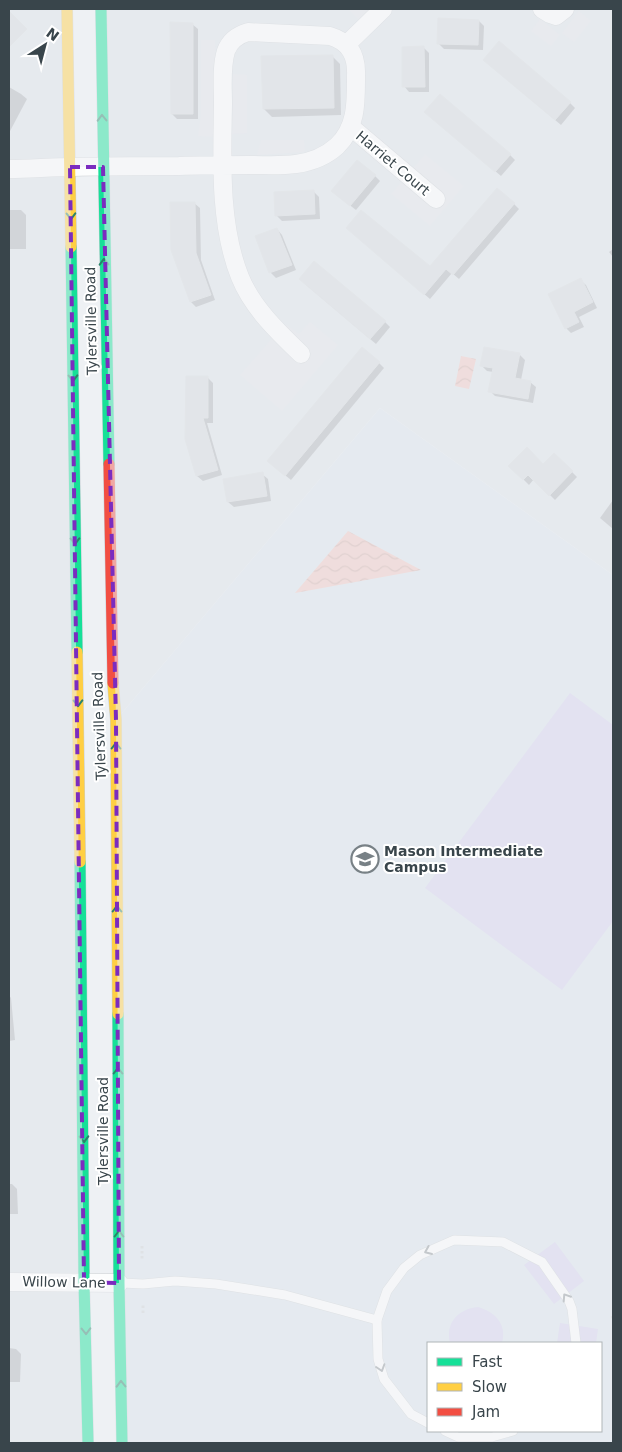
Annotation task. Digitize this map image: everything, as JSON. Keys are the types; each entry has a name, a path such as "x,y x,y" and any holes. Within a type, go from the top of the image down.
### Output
{"main road":[{"name":"Tylersville Road","path":"67,9 84,1156 84,1282 88,1443"},
{"name":"Tylersville Road","path":"100,9 112,660 116,720 119,1283 122,1443"}],"street":[{"path":"346,44 383,9"},
{"path":"542,9 556,16 565,9"},
{"path":"9,169 70,167 223,165 283,165 311,161 324,156 346,137 356,110 356,68 353,54 346,44 337,38 330,36 248,32 234,39 226,52 223,66 223,165 226,226 231,254 241,279 262,314 301,354"},
{"name":"Harriet Court","path":"351,127 436,199"},
{"name":"Willow Lane","path":"9,1282 119,1283"}],"lane":[{"path":"427,1422 411,1414 384,1379 378,1359 377,1320 387,1291 404,1268 420,1255 454,1240 504,1242 542,1262 569,1301 572,1309 576,1342"},
{"path":"119,1283 143,1284 175,1281 216,1284 285,1295 377,1320"},
{"path":"447,1432 458,1437 491,1440 511,1432"}],"highlighted area":[{"path":"70,167 103,167 116,720 119,1283 84,1282"}],"shaded area":[{"path":"9,9 67,9 88,1443 9,1443"},
{"path":"102,9 613,9 613,575 380,408 116,720"},
{"path":"348,9 372,9 360,21"},
{"path":"579,11 591,21 574,42 562,33"},
{"path":"540,19 560,35 551,46 531,31"},
{"path":"201,40 215,40 217,137 198,136 201,115"},
{"path":"233,74 247,75 247,133 232,134"},
{"path":"261,140 304,140 305,152 257,155"},
{"path":"425,154 464,186 430,226 391,194"},
{"path":"310,322 338,345 282,411 240,375 285,324 299,334"},
{"name":"Mason Intermediate Campus","path":"380,408 613,575 613,1443 122,1443 116,720"},
{"path":"570,693 613,725 613,921 562,990 425,888"},
{"path":"555,1242 584,1281 554,1304 524,1265"},
{"path":"478,1307 484,1309 498,1320 503,1330 502,1342 450,1342 449,1329 451,1323 459,1314"},
{"path":"560,1323 598,1329 596,1342 557,1342"}],"water":[{"path":"461,356 476,359 469,389 455,386"},
{"path":"348,531 421,570 295,593"}],"building":[{"path":"9,11 27,29 9,47"},
{"path":"438,18 479,20 478,45 437,44"},
{"path":"170,22 193,23 193,114 171,114"},
{"path":"499,41 571,102 555,120 483,60"},
{"path":"424,46 425,87 402,87 402,47"},
{"path":"333,55 334,108 263,109 261,56"},
{"path":"440,94 511,154 495,172 424,112"},
{"path":"357,160 376,175 350,206 331,191"},
{"path":"497,188 515,203 453,275 446,269 424,295 346,228 361,210 430,266"},
{"path":"314,190 315,214 275,216 274,192"},
{"path":"170,202 195,202 196,253 211,295 190,302 171,250"},
{"path":"277,228 292,265 269,273 255,236"},
{"path":"314,261 386,321 370,339 299,279"},
{"path":"581,278 593,302 574,312 579,322 565,329 548,294"},
{"path":"362,347 380,362 285,476 267,461"},
{"path":"484,347 520,353 515,378 531,381 528,399 488,392 493,368 480,366"},
{"path":"186,376 208,376 208,418 203,418 218,470 196,476 185,439"},
{"path":"527,447 543,464 554,453 573,471 549,496 528,475 523,480 508,466"},
{"path":"263,472 267,496 227,502 223,479"}],"traffic: fast":[{"path":"101,9 109,464"},
{"path":"71,247 77,652"},
{"path":"80,862 84,1282 88,1443"},
{"path":"118,1014 119,1283 122,1443"}],"traffic: slow":[{"path":"67,9 71,247"},
{"path":"77,652 80,862"},
{"path":"113,683 116,720 118,1014"}],"traffic: jam":[{"path":"109,464 113,683"}],"place":[{"name":"Mason Intermediate Campus","path":"365,859"}]}
